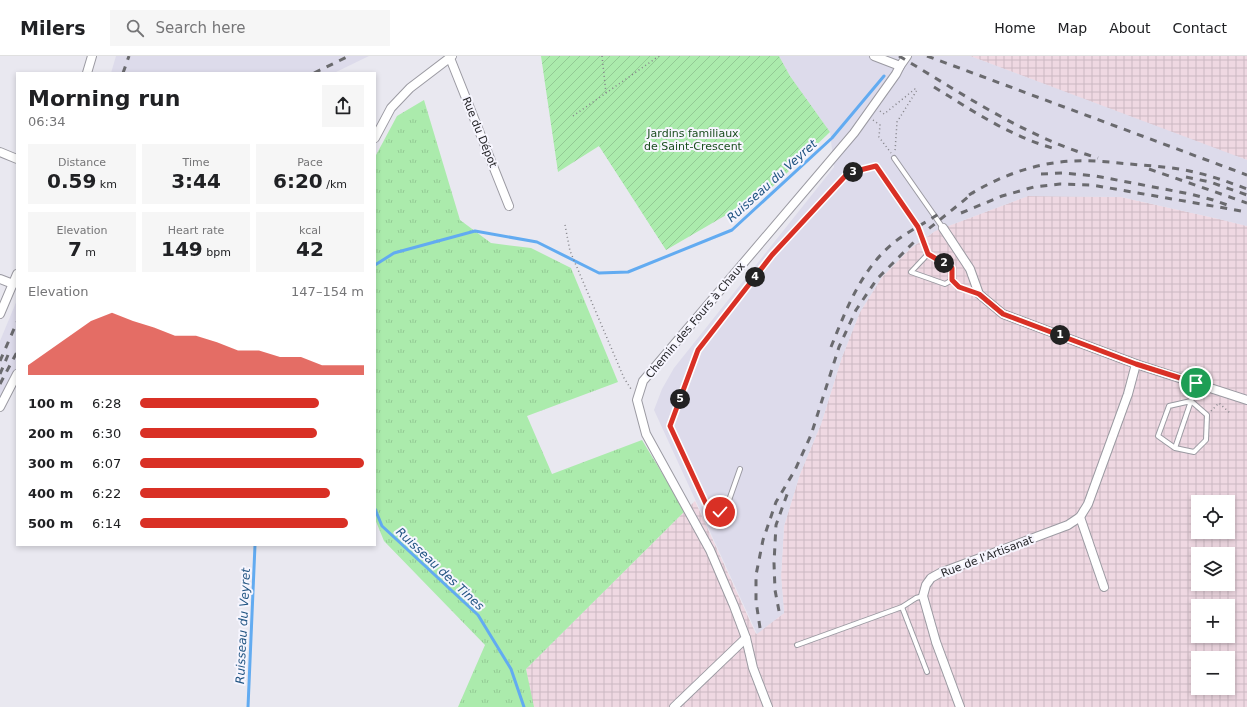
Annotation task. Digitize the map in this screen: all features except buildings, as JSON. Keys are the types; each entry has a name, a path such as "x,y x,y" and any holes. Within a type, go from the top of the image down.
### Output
{"street":[{"path":"87,72 92,56"},
{"path":"874,56 900,66"},
{"name":"Chemin des Fours à Chaux","path":"637,400 643,381 854,133 907,56"},
{"path":"376,136 391,108 410,88 451,57"},
{"name":"Rue du Dépot","path":"451,57 509,206"},
{"path":"0,152 16,159"},
{"path":"943,228 970,269 979,294 1003,314 1136,364 1247,400"},
{"path":"0,314 16,276"},
{"path":"0,279 12,284"},
{"path":"1104,587 1080,517 1088,504 1128,394 1136,364"},
{"path":"0,407 16,376"},
{"path":"637,400 646,434 710,550 734,606 746,638 753,668 768,707"},
{"name":"Rue de l'Artisanat","path":"923,596 926,585 931,578 940,573 1068,525 1080,517"},
{"path":"923,596 936,642 960,707"},
{"path":"674,707 746,638"}],"lane":[{"path":"894,158 943,228"},
{"path":"740,469 728,503 720,512 707,506 670,426 698,350 772,255 848,173 876,166 918,227 928,254 952,268 952,280 959,287 979,294"},
{"path":"928,254 911,272 945,284 952,280"},
{"path":"1175,448 1196,383"},
{"path":"1191,401 1207,415 1206,440 1194,452 1175,448 1158,436 1170,406 1191,401"},
{"path":"797,645 902,607 916,598 923,596"},
{"path":"902,607 928,672"}],"path":[{"path":"602,56 606,93"},
{"path":"573,116 659,56"},
{"path":"884,106 880,112 884,114 915,89 917,90 898,122 897,146 894,158"},
{"path":"877,123 880,125 879,137 894,158"},
{"path":"565,225 570,251 624,378 637,400"},
{"path":"1207,415 1219,403 1231,414"}],"shaded area":[{"path":"116,56 369,56 336,72 111,72"},
{"path":"779,56 970,56 1247,160 1247,226 1121,197 1028,196 935,231 911,248 882,277 860,312 842,357 821,424 800,474 784,526 781,576 784,613 757,634 654,410 662,389 674,368 834,167 830,132 790,76"},
{"path":"970,56 1247,56 1247,160 1224,152"},
{"path":"1028,196 1121,197 1247,226 1247,707 533,707 526,669 695,501 756,634 784,613 781,576 784,526 800,474 821,424 842,357 860,312 882,277 911,248 935,231"},
{"path":"16,302 16,371 0,401 0,341"}],"green space":[{"name":"Jardins familiaux de Saint-Crescent","path":"541,56 779,56 790,76 830,132 769,190 666,250 599,146 558,172"},
{"path":"424,100 460,220 491,243 531,248 571,268 618,382 527,416 552,474 642,440 685,511 526,669 534,707 458,707 485,645 384,541 376,521 376,155 397,116"}],"waterway":[{"name":"Ruisseau du Veyret","path":"376,264 394,253 475,231 537,242 599,273 628,272 732,230 832,138 884,76"},
{"name":"Ruisseau des Tines","path":"376,511 382,526 478,615 511,669 524,707"},
{"name":"Ruisseau du Veyret","path":"248,707 255,546"}],"railway":[{"path":"123,72 129,56"},
{"path":"316,72 349,56"},
{"path":"899,56 1020,127 1045,139 1098,158"},
{"path":"927,56 1247,175"},
{"path":"934,87 978,114 1023,138 1056,149"},
{"path":"969,195 1005,176 1045,164 1079,161 1108,162 1181,169 1211,176 1247,189"},
{"path":"1149,169 1247,203"},
{"path":"1041,174 1063,173 1096,176 1190,194 1230,206"},
{"path":"1186,177 1210,182 1247,195"},
{"path":"961,213 1002,196 1034,187 1060,184 1092,185 1247,212"},
{"path":"760,628 756,601 756,575 763,540 776,502 795,470 811,435 839,347 856,310 877,279 921,235 973,193"},
{"path":"831,347 848,306 862,279 871,267 897,240 940,213"},
{"path":"0,361 16,324"},
{"path":"0,384 16,354"},
{"path":"0,374 8,355"},
{"path":"779,611 775,590 774,563 776,525 789,489"}],"route":[{"path":"720,512 707,506 670,426 698,350 772,255 848,173 876,166 918,227 928,254 952,268 952,280 959,287 979,294 1003,314 1136,364 1196,383"}]}
